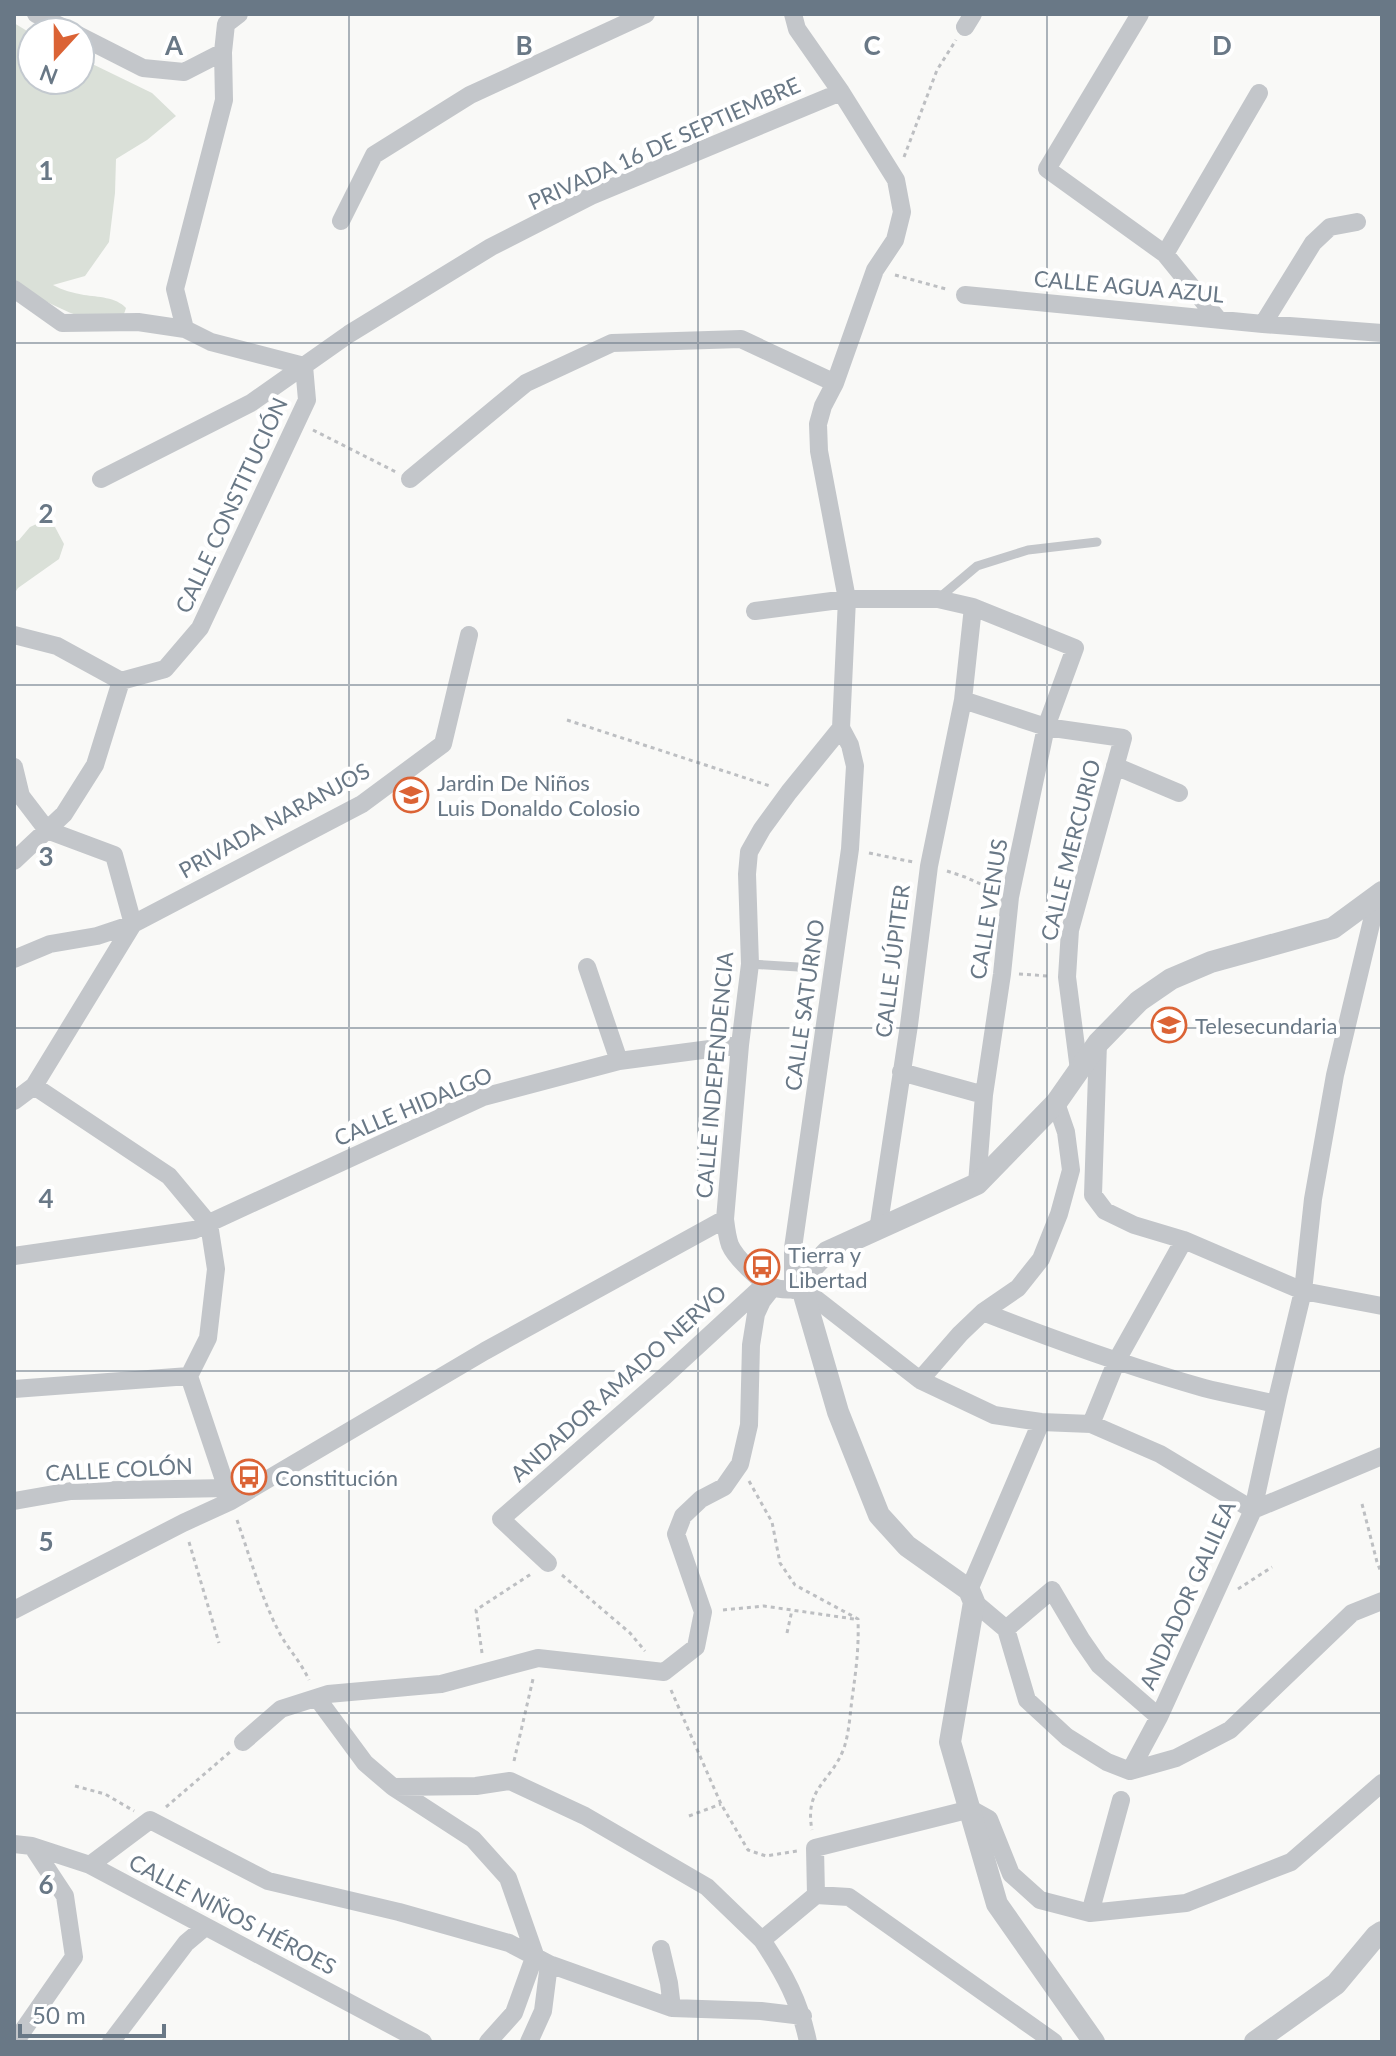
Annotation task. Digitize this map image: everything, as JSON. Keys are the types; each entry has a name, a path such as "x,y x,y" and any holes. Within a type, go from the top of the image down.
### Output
{"street":[{"path":"185,329 175,289 224,100 226,24 239,14"},
{"path":"341,221 374,155 470,95 646,14"},
{"path":"793,14 797,29 896,180 902,212 895,240 875,270 818,424 819,451 847,599 841,728"},
{"path":"1140,14 1047,169 1165,254 1217,318"},
{"path":"96,44 143,68 184,72 223,52"},
{"name":"PRIVADA 16 DE SEPTIEMBRE","path":"101,479 251,403 362,326 491,247 591,196 841,92"},
{"path":"1165,254 1259,93"},
{"path":"1263,324 1313,243 1330,227 1357,222"},
{"path":"14,289 62,323 138,322 185,329 211,342 304,366"},
{"name":"CALLE AGUA AZUL","path":"965,295 1382,333"},
{"path":"410,479 526,383 612,343 741,339 835,383"},
{"name":"CALLE CONSTITUCIÓN","path":"121,681 165,669 200,628 307,400 304,366"},
{"path":"755,611 847,599 938,599 973,607"},
{"name":"CALLE VENUS","path":"973,607 1075,648 1046,727 1010,897 984,1095 977,1184"},
{"name":"CALLE JÚPITER","path":"878,1230 929,866 963,700 973,607"},
{"path":"14,635 57,646 121,681 95,765 64,814 14,861"},
{"name":"PRIVADA NARANJOS","path":"14,959 50,944 97,936 133,924 362,804 443,744 469,635"},
{"path":"963,700 1046,727"},
{"name":"CALLE MERCURIO","path":"1046,727 1123,738 1070,930 1067,977 1079,1070"},
{"name":"CALLE INDEPENDENCIA","path":"14,1610 183,1523 229,1494 725,1219 750,964 749,852 789,792 841,728"},
{"name":"CALLE SATURNO","path":"798,1289 793,1248 850,849 855,766 850,745 841,728"},
{"path":"1115,766 1179,793"},
{"path":"14,767 21,796 47,830 114,855 133,924 34,1086 14,1101"},
{"path":"1380,894 1333,928 1211,962 1171,979 1139,1001 1098,1043 1056,1103 977,1184 827,1252 806,1274 798,1289 838,1412 879,1515 907,1546 971,1596 1006,1629 1027,1700 1067,1737 1107,1762 1130,1771 1176,1758 1230,1730 1352,1613 1382,1601"},
{"name":"ANDADOR GALILEA","path":"1130,1771 1159,1717 1253,1510 1303,1291 1313,1199 1335,1075 1380,894"},
{"path":"587,967 619,1061"},
{"path":"1098,1043 1093,1195 1105,1211 1134,1225 1184,1240 1303,1291 1382,1306"},
{"name":"CALLE HIDALGO","path":"14,1256 194,1230 483,1097 619,1061 740,1045"},
{"path":"901,1072 984,1095"},
{"path":"34,1086 169,1176 209,1224 216,1269 208,1338 189,1376 229,1494"},
{"path":"920,1380 960,1334 983,1312 1018,1288 1041,1259 1059,1214 1071,1170 1066,1132 1056,1103"},
{"path":"725,1219 730,1245 746,1266 770,1285 798,1289 920,1380 994,1415 1041,1422 1091,1424 1160,1454 1253,1510 1382,1456"},
{"path":"1091,1424 1117,1360 1184,1240"},
{"path":"243,1742 281,1709 328,1694 441,1684 538,1658 664,1672 696,1647 703,1612 676,1534 683,1516 701,1499 724,1487 740,1464 749,1425 751,1345 756,1314 770,1285"},
{"name":"ANDADOR AMADO NERVO","path":"548,1563 501,1519 770,1285"},
{"path":"983,1312 1056,1341 1205,1388 1276,1404"},
{"path":"14,1389 189,1376"},
{"path":"1041,1422 971,1596 950,1742 997,1904 1094,2042"},
{"name":"CALLE COLÓN","path":"14,1501 71,1491 229,1494"},
{"path":"1006,1629 1052,1590 1099,1665 1159,1717"},
{"path":"317,1698 365,1763 393,1787 473,1839 508,1878 542,1960 543,2011 529,2042"},
{"path":"393,1787 476,1786 510,1781 585,1816 707,1887 762,1940 785,1974 803,2016 808,2042"},
{"path":"816,1895 815,1848 971,1809 989,1819 1011,1874 1040,1900 1090,1913 1186,1903 1291,1862 1382,1783"},
{"path":"1090,1913 1121,1800"},
{"path":"90,1865 150,1820 268,1881 399,1912 509,1943 542,1960 672,2008 761,2011 803,2016"},
{"path":"15,2042 74,1957 65,1896 23,1845"},
{"name":"CALLE NIÑOS HÉROES","path":"23,1845 90,1865 423,2042"},
{"path":"762,1940 816,1895 849,1897 1054,2042"},
{"path":"111,2042 186,1943 205,1927"},
{"path":"1255,2042 1336,1984 1382,1932"},
{"path":"661,1949 672,2008"},
{"path":"488,2042 514,2013 542,1960"}],"lane":[{"path":"938,599 977,566 1028,550 1097,542"},
{"path":"750,964 798,967"}],"path":[{"path":"896,180 937,70 969,21"},
{"path":"875,270 965,295"},
{"path":"297,422 410,479"},
{"path":"567,720 789,792"},
{"path":"850,849 929,866 965,877 1010,897"},
{"path":"1002,974 1067,977"},
{"path":"740,1464 772,1522 780,1563 795,1585 858,1619"},
{"path":"229,1494 258,1581 280,1632 303,1666 317,1698"},
{"path":"1362,1504 1382,1575"},
{"path":"183,1523 219,1643"},
{"path":"485,1671 476,1610 548,1563 630,1633 664,1672 721,1804 748,1850 766,1856 815,1848 809,1815 814,1794 833,1770 844,1747 859,1648 858,1619"},
{"path":"1210,1605 1272,1567"},
{"path":"703,1612 764,1606 858,1619"},
{"path":"787,1633 792,1610"},
{"path":"510,1781 538,1658"},
{"path":"75,1786 105,1794 150,1820 243,1742"},
{"path":"689,1816 721,1804"}],"shaded area":[{"path":"14,23 16,96 96,96 96,66 152,93 176,116 147,140 116,159 109,242 85,276 53,285 117,302 126,308 124,314 86,317 30,295 14,294"},
{"path":"43,521 55,527 64,544 59,559 14,594 14,542 30,527"}],"place":[{"name":"Jardin De Niños Luis Donaldo Colosio","path":"411,795"},
{"name":"Telesecundaria","path":"1169,1025"},
{"name":"Tierra y Libertad","path":"762,1267"},
{"name":"Constitución","path":"249,1477"}]}
